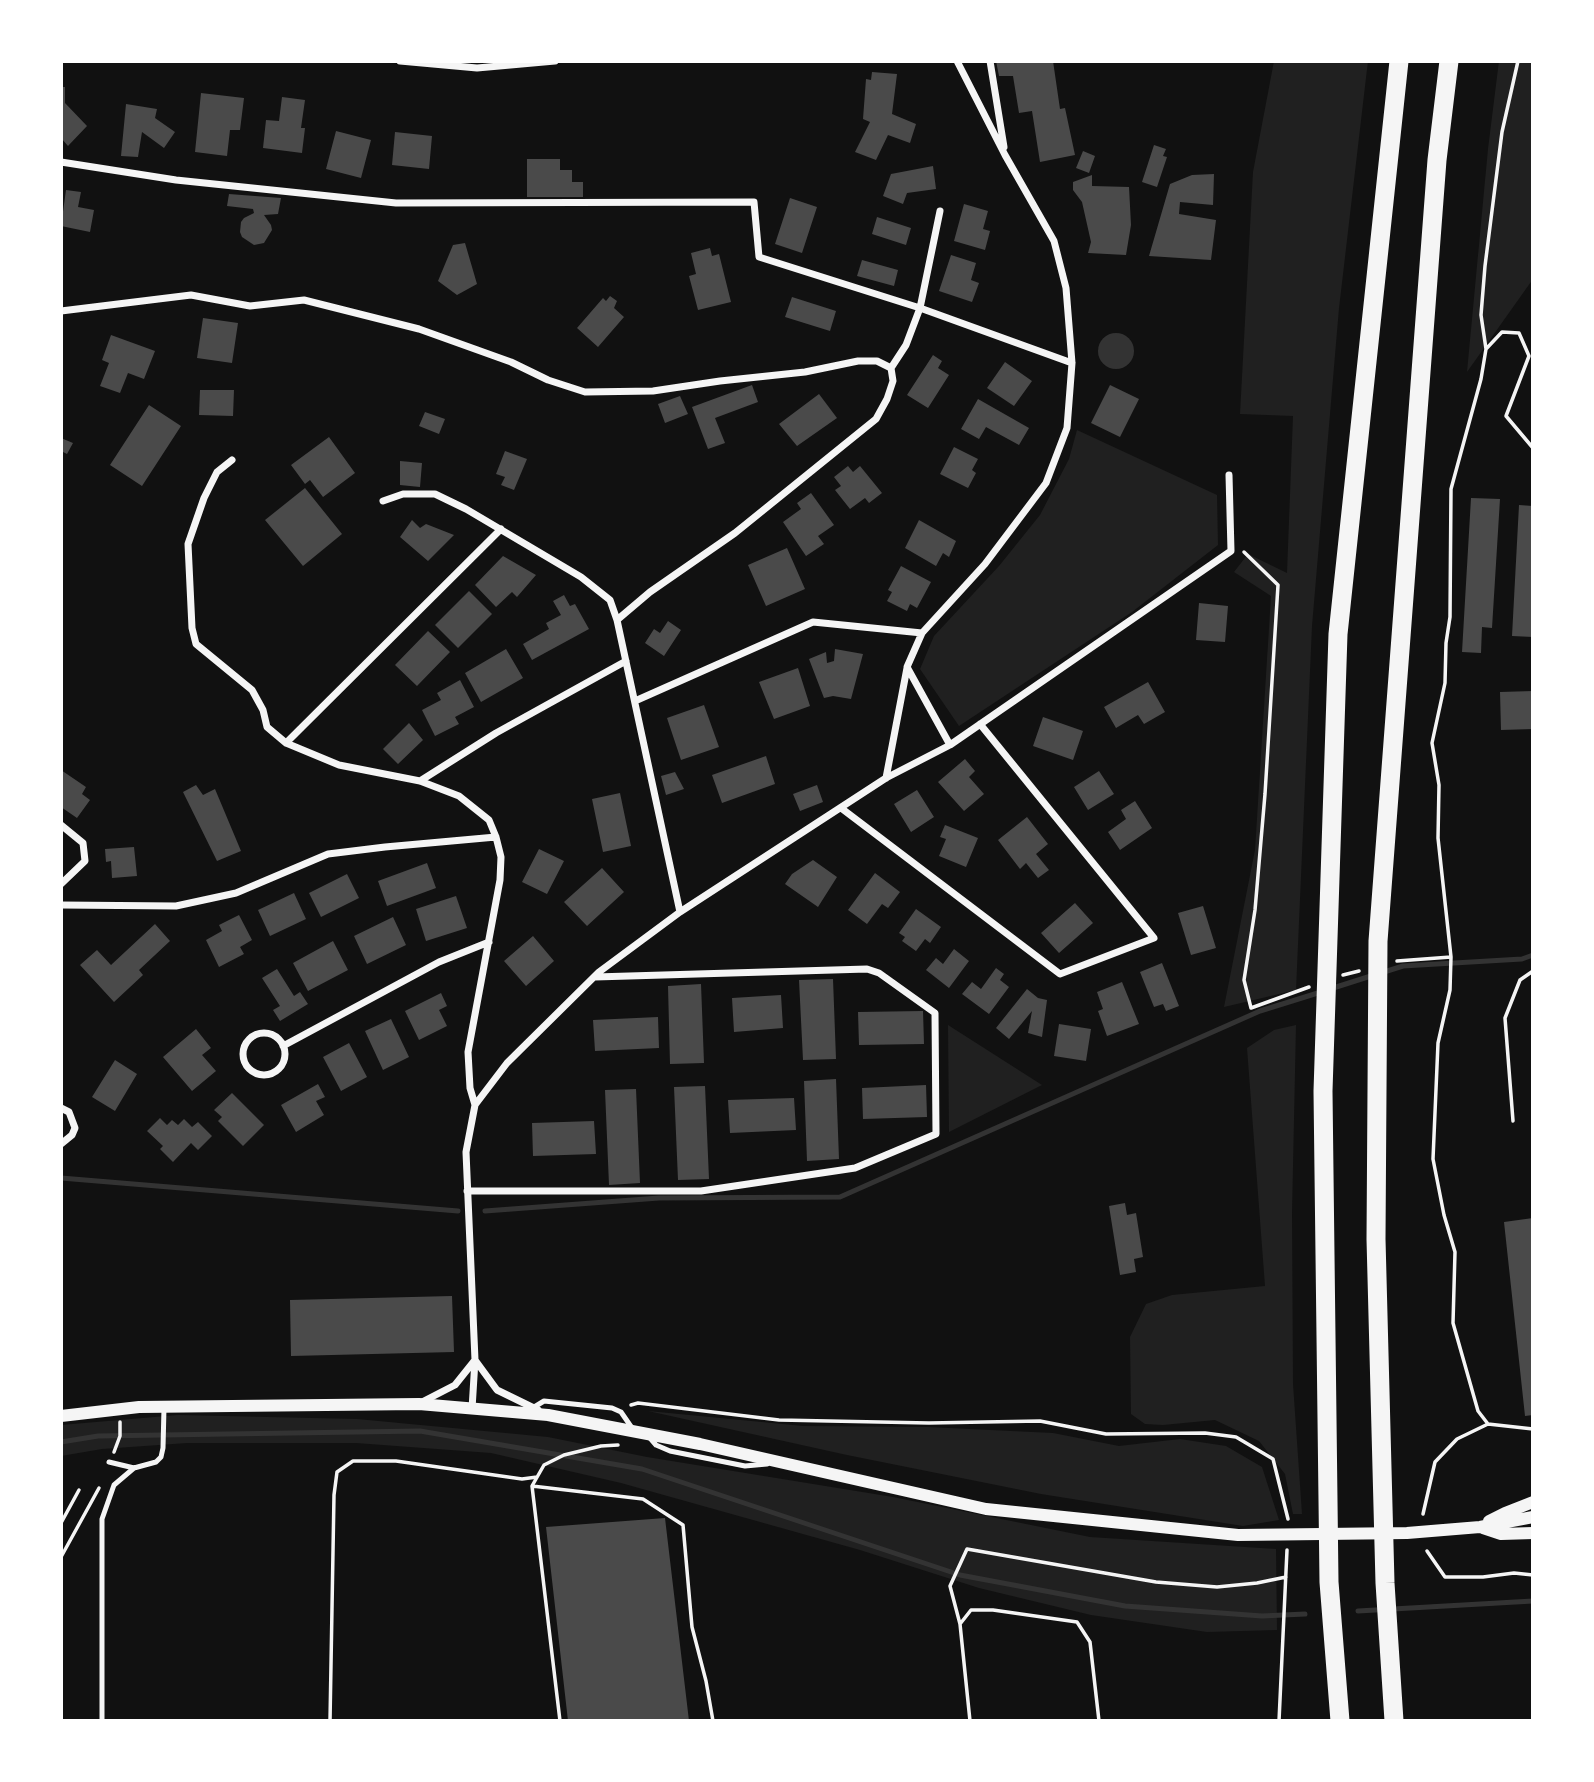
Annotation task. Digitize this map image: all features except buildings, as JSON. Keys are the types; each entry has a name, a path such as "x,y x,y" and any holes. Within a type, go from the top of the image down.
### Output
{"highway":[{"path":"1339,1721 1329,1581 1324,1091 1327,929 1338,634 1399,61"},
{"path":"1394,1721 1385,1583 1376,1253 1378,941 1437,160 1449,61"}],"street":[{"path":"400,61 477,68 555,61"},
{"path":"886,778 907,667 922,633 985,564 1046,483 1067,428 1072,363 1066,288 1054,241 1005,155 957,61"},
{"path":"990,61 1005,155"},
{"path":"61,162 176,180 396,203 754,202 759,257 920,308 1072,363"},
{"path":"618,620 650,592 735,533 876,419 887,399 892,381 891,368 906,345 920,308 940,211"},
{"path":"61,311 191,295 250,306 304,300 419,328 511,362 548,380 585,392 653,391 805,372 858,361 877,361 891,368"},
{"path":"232,460 217,472 204,498 188,544 192,628 196,644 252,690 263,710 267,727 286,743 339,765 420,781 459,796 489,820 496,837 500,857 500,880 468,1052 470,1088 475,1105"},
{"path":"472,1410 475,1360 466,1152 475,1105 506,1063 594,977 680,912 886,778 950,745 1231,551 1229,475"},
{"path":"383,501 403,494 435,494 581,577 610,600 618,620 680,912"},
{"path":"286,743 500,529"},
{"path":"635,701 813,622 922,633"},
{"path":"420,781 496,733 626,661"},
{"path":"907,667 950,745"},
{"path":"841,808 1060,974 1154,937 980,724"},
{"path":"61,825 83,843 85,862 61,884"},
{"path":"61,905 176,906 236,893 328,855 496,837"},
{"path":"283,1046 439,962 489,942"},
{"path":"467,1191 701,1191 855,1168 936,1134 934,1013 879,973 867,969 594,977"},
{"path":"254,1035 273,1035 283,1046 283,1062 271,1073 254,1072 244,1062 244,1047 254,1035"},
{"path":"61,1108 69,1112 75,1128 72,1135 61,1144"},
{"path":"419,1404 455,1385 475,1360"},
{"path":"475,1360 497,1390 528,1411"},
{"path":"61,1416 164,1406 419,1404 472,1410 528,1411 781,1462 986,1509 1238,1535 1407,1532 1480,1527 1533,1517"},
{"path":"1480,1527 1533,1502"},
{"path":"1480,1527 1501,1534 1533,1533"}],"lane":[{"path":"528,1411 544,1401 612,1408 621,1412 639,1432 656,1445 670,1451 745,1466 781,1462"},
{"path":"102,1721 102,1519 114,1485 134,1468 156,1462 161,1457 164,1406"},
{"path":"109,1462 134,1468"}],"path":[{"path":"1488,1424 1478,1412 1453,1323 1455,1252 1444,1215 1433,1159 1438,1043 1450,990 1451,957 1438,838 1439,785 1432,743 1445,682 1450,618 1451,489 1481,379 1486,349 1481,315 1485,266 1502,132 1518,61"},
{"path":"1486,349 1502,332 1518,333 1529,356 1506,416 1533,448"},
{"path":"1231,551 1240,549 1278,585 1263,820 1255,910 1244,980 1251,1009 1311,986"},
{"path":"1385,964 1451,957"},
{"path":"1336,977 1361,971"},
{"path":"1513,1121 1505,1018 1520,980 1533,971"},
{"path":"612,1408 638,1403 779,1420 1040,1422 1106,1434 1205,1433 1236,1437 1272,1459 1288,1519"},
{"path":"61,1557 100,1486 121,1436 119,1409"},
{"path":"1423,1514 1435,1462 1458,1439 1488,1424 1533,1429"},
{"path":"560,1721 532,1486 544,1465 564,1455 601,1446 656,1445"},
{"path":"330,1721 334,1495 338,1472 353,1461 396,1461 522,1479 537,1478"},
{"path":"532,1486 643,1499 683,1525 692,1628 713,1721"},
{"path":"61,1523 79,1490"},
{"path":"970,1721 960,1624 950,1586 967,1549 1156,1582 1217,1587 1286,1577"},
{"path":"1279,1721 1287,1550"},
{"path":"1427,1551 1445,1577 1483,1577 1514,1573 1533,1575"},
{"path":"960,1624 971,1610 993,1610 1077,1622 1090,1642 1099,1721"}],"shaded area":[{"path":"1274,61 1368,61 1339,308 1312,626 1296,990 1224,1007 1255,850 1271,596 1234,572 1248,554 1287,573 1293,416 1240,414 1253,172"},
{"path":"1499,61 1533,61 1533,279 1467,372 1488,149"},
{"path":"1116,333 1129,338 1134,351 1129,364 1116,369 1103,364 1098,351 1103,338"},
{"path":"1077,430 1217,495 1218,545 1132,612 959,726 920,669 934,636 999,566 1040,515 1069,459"},
{"path":"948,1025 1042,1085 949,1132"},
{"path":"1296,1025 1292,1213 1293,1384 1302,1514 1293,1514 1285,1474 1259,1441 1215,1420 1145,1424 1131,1414 1130,1337 1146,1304 1172,1295 1265,1286 1247,1048 1274,1030"},
{"path":"648,1411 803,1426 928,1427 1053,1433 1119,1446 1180,1439 1226,1446 1262,1467 1279,1520 1243,1526 1041,1494"},
{"path":"178,1415 357,1419 548,1437 647,1457 893,1497 1090,1537 1276,1549 1277,1630 1207,1632 1091,1615 979,1588 860,1550 621,1483 491,1453 356,1443 187,1443 102,1449 61,1456 61,1425"}],"waterway":[{"path":"1384,972 1403,966 1522,959 1533,955"},
{"path":"1330,989 1374,975"},
{"path":"485,1211 659,1198 840,1197 1260,1011 1321,992"},
{"path":"61,1178 458,1211"},
{"path":"61,1442 98,1436 420,1431 642,1469 960,1575 1125,1606 1262,1616 1305,1614"},
{"path":"1358,1611 1533,1601"}]}
